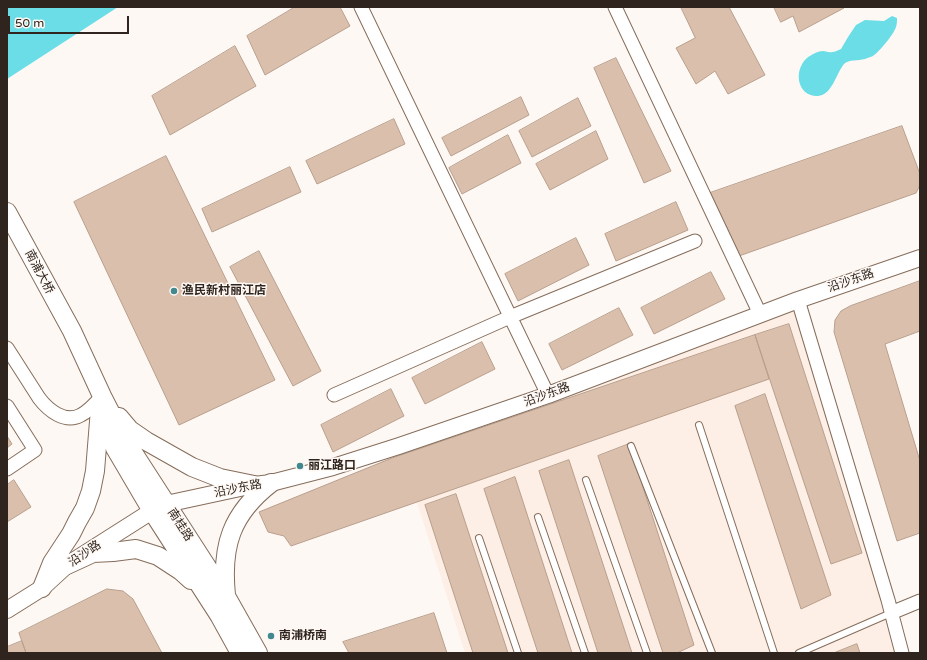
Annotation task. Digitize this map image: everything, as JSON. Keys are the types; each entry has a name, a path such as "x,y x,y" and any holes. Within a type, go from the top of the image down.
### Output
{"main road":[{"name":"南浦大桥","path":"7,212 72,331"},
{"name":"南桂路","path":"72,331 102,396 159,507 209,600 240,653"},
{"path":"102,396 130,430 146,441 192,467 220,478 262,484 259,492 250,501 231,531 227,543 224,578 226,598"},
{"path":"42,588 52,563 78,522 91,491 95,471 99,414 102,396"},
{"name":"南桂路","path":"159,507 226,598 258,653"},
{"path":"67,565 94,553 136,549 158,556 181,571 209,600"}],"street":[{"path":"361,7 548,395"},
{"path":"614,7 760,314"},
{"path":"334,396 510,317 694,241"},
{"name":"沿沙东路","path":"159,507 333,467 399,446 548,395 798,300 920,258"},
{"path":"798,300 902,653"},
{"path":"7,348 45,406 57,414 68,418 82,415 102,396"},
{"path":"7,406 35,450 7,469"},
{"name":"沿沙路","path":"7,610 42,588 67,565 159,507"},
{"path":"891,614 920,601"}],"lane":[{"path":"699,425 774,653"},
{"path":"632,446 712,653"},
{"path":"586,480 647,653"},
{"path":"538,517 585,653"},
{"path":"479,538 518,653"},
{"path":"799,653 891,614"}],"shaded area":[{"path":"798,300 902,653 465,653 399,446"}],"water":[{"path":"7,7 118,7 7,79"},
{"path":"892,16 897,18 897,25 886,43 879,51 873,56 865,59 846,62 830,88 823,95 811,95 805,92 799,82 799,76 800,69 807,58 812,54 819,52 831,52 841,49 856,25 865,20 884,21"}],"building":[{"path":"295,7 340,7 350,26 265,75 247,36"},
{"path":"681,7 729,7 765,75 728,94 715,71 696,84 676,48 695,38"},
{"path":"774,7 844,8 799,32 793,16 781,22"},
{"path":"235,46 256,86 170,135 152,96"},
{"path":"616,58 671,171 644,183 594,68"},
{"path":"521,97 529,115 451,156 442,138"},
{"path":"578,98 591,126 532,157 519,131"},
{"path":"394,119 405,144 317,184 306,161"},
{"path":"902,126 920,174 920,185 916,193 739,256 710,193"},
{"path":"596,131 608,159 550,190 536,164"},
{"path":"508,135 521,163 462,194 449,168"},
{"name":"渔民新村丽江店","path":"166,156 275,380 179,425 74,202"},
{"path":"290,167 301,192 212,232 202,209"},
{"path":"676,202 688,230 616,261 605,234"},
{"path":"576,238 589,265 518,301 505,274"},
{"path":"259,251 321,371 293,386 230,267"},
{"path":"711,272 725,299 654,334 641,308"},
{"path":"920,281 920,331 885,344 920,461 920,533 897,541 834,332 835,320 841,311 850,306"},
{"path":"619,308 633,335 562,370 549,344"},
{"path":"789,324 862,553 831,564 755,335"},
{"path":"755,335 769,379 291,546 284,536 268,532 259,512 392,458"},
{"path":"482,342 495,369 425,404 412,378"},
{"path":"391,389 404,416 333,452 321,425"},
{"path":"765,394 831,595 801,609 735,406"},
{"path":"7,436 12,444 7,448"},
{"path":"629,444 694,645 677,653 663,653 598,456"},
{"path":"569,460 632,653 598,653 539,471"},
{"path":"515,477 572,653 538,653 484,489"},
{"path":"14,480 31,507 7,522 7,485"},
{"path":"456,494 508,653 473,653 425,505"},
{"path":"107,589 123,591 133,599 162,653 26,653 19,633"},
{"path":"434,613 447,653 349,653 343,642"},
{"path":"22,641 26,653 7,653 7,647"},
{"path":"857,644 860,653 834,653"}],"place":[{"name":"渔民新村丽江店","path":"174,291"},
{"name":"丽江路口","path":"300,466"},
{"name":"南浦桥南","path":"271,636"}]}
